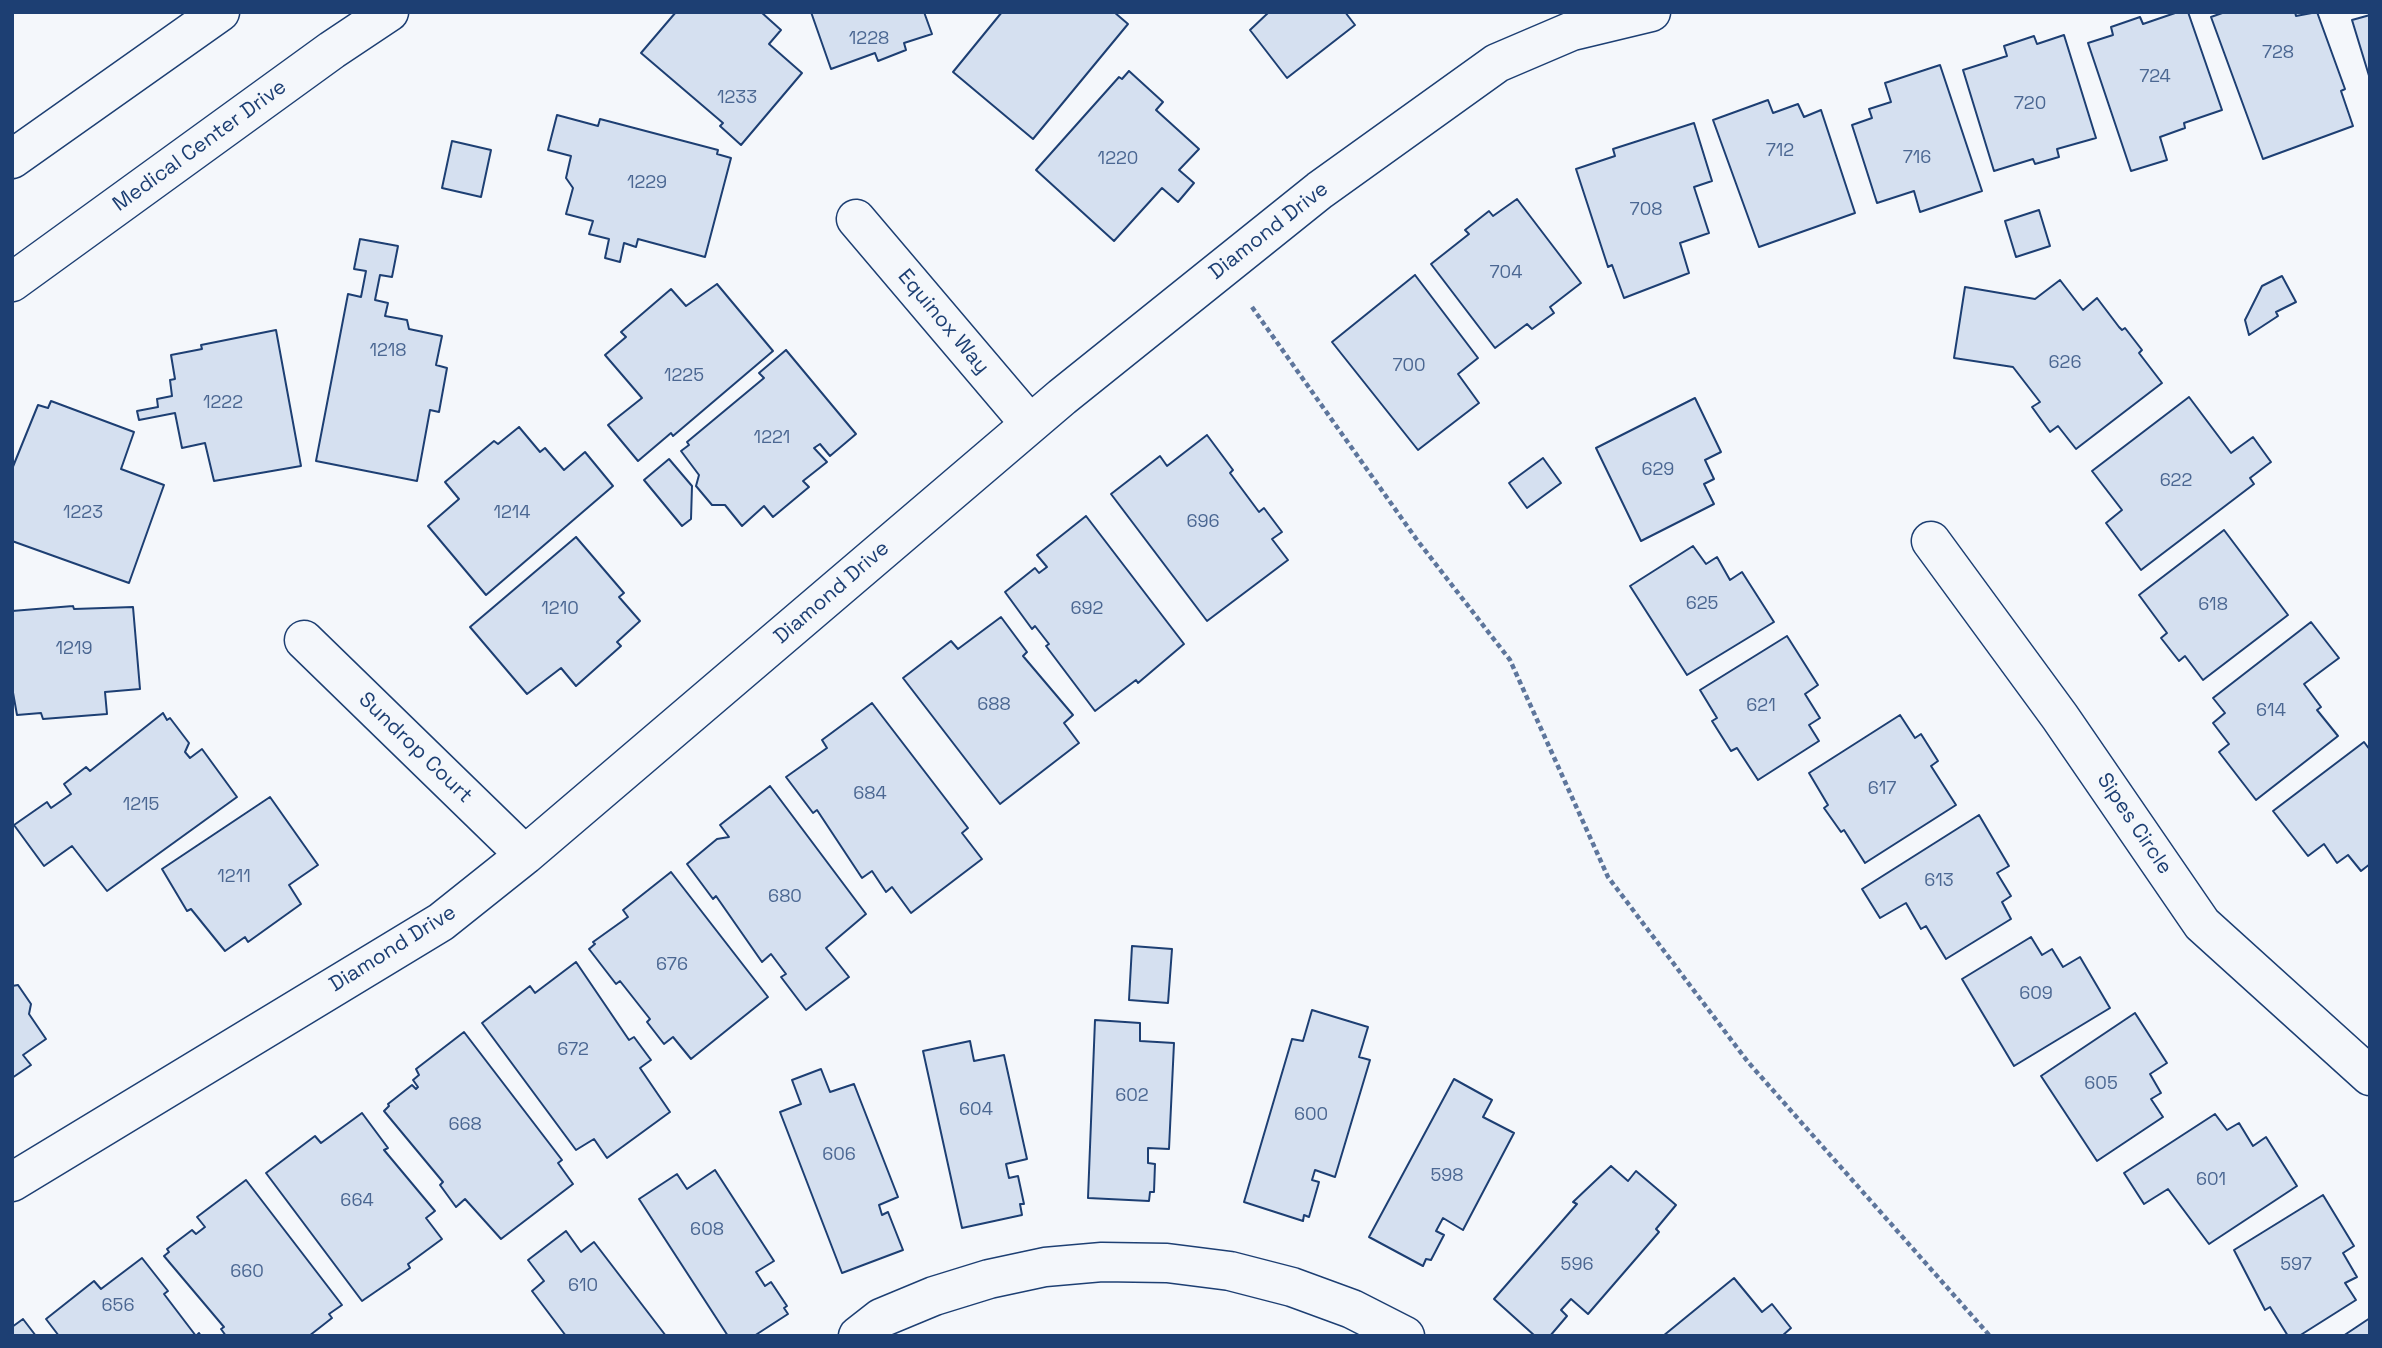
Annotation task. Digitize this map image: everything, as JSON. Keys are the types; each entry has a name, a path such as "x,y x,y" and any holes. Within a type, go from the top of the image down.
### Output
{"street":[{"path":"12,159 220,12"},
{"name":"Medical Center Drive","path":"12,282 321,58 389,12"},
{"name":"Diamond Drive","path":"12,1182 441,922 525,855 1030,424 1227,263 1320,190 1497,63 1567,22 1651,12"},
{"name":"Equinox Way","path":"856,219 1030,424"},
{"name":"Sipes Circle","path":"1931,541 2060,717 2202,924 2370,1076"},
{"name":"Sundrop Court","path":"304,640 525,855"},
{"path":"859,1336 881,1318 934,1296 989,1279 1045,1268 1102,1262 1167,1263 1230,1271 1292,1287 1352,1309 1405,1336"}],"path":[{"path":"1227,263 1254,310 1417,540 1510,660 1608,877 1748,1062 1990,1336"}],"building":[{"path":"676,12 761,12 781,30 769,44 802,73 741,145 720,126 723,123 641,53"},
{"path":"811,12 924,12 932,34 904,43 906,50 878,61 875,53 831,69"},
{"path":"1002,12 1114,12 1128,24 1033,139 953,72"},
{"path":"1269,12 1345,12 1355,25 1287,78 1250,30"},
{"path":"2178,12 2188,12 2222,110 2184,123 2185,128 2160,137 2167,160 2131,171 2088,43 2113,35 2111,27 2140,17 2143,24"},
{"path":"2225,12 2295,12 2296,16 2317,12 2345,89 2341,91 2353,126 2263,159 2211,17"},
{"path":"2370,15 2370,79 2352,20"},
{"path":"2064,35 2096,138 2057,149 2059,157 2035,164 2033,159 1994,171 1963,70 2007,56 2004,46 2034,36 2037,44"},
{"path":"1940,65 1982,191 1920,212 1914,191 1877,203 1852,125 1872,118 1869,109 1891,102 1885,83"},
{"path":"1129,71 1163,102 1156,110 1199,149 1179,170 1194,183 1178,202 1162,188 1114,241 1036,170 1119,77 1122,79"},
{"path":"1768,100 1773,113 1798,104 1804,117 1821,110 1855,213 1759,247 1713,120"},
{"path":"557,115 598,126 600,119 718,150 717,154 731,158 705,257 638,239 636,247 624,243 620,262 605,258 609,239 589,234 593,221 566,214 573,188 566,178 571,156 548,150"},
{"path":"1694,123 1712,181 1694,187 1709,233 1680,243 1689,273 1624,298 1612,265 1608,267 1576,169 1615,156 1613,149"},
{"path":"452,141 491,150 481,197 442,188"},
{"path":"1517,199 1581,283 1550,307 1554,313 1532,329 1527,324 1495,348 1431,264 1469,234 1465,230 1489,211 1493,216"},
{"path":"2039,210 2050,246 2016,257 2005,221"},
{"path":"360,239 398,246 392,277 380,275 375,300 388,303 385,316 407,320 409,329 442,336 436,365 447,368 439,412 430,410 417,481 316,461 348,294 361,297 366,271 354,269"},
{"path":"1415,275 1478,358 1458,374 1479,403 1418,450 1332,342"},
{"path":"2282,276 2296,302 2276,312 2278,316 2249,335 2245,320 2262,286"},
{"path":"2060,280 2083,310 2097,298 2119,327 2122,330 2125,328 2142,350 2139,353 2162,383 2076,449 2058,426 2050,432 2032,407 2040,402 2013,367 1954,358 1965,287 2035,299"},
{"path":"717,284 773,351 673,436 671,433 638,461 608,425 642,398 605,355 626,337 621,332 671,289 686,306"},
{"path":"276,330 301,466 214,481 205,443 182,448 175,413 139,420 137,411 158,407 157,399 172,396 170,380 175,379 171,355 202,349 201,345"},
{"path":"786,350 856,434 830,456 820,444 814,448 827,462 803,481 809,487 773,517 764,506 742,526 725,505 712,505 696,486 699,475 681,451 689,445 687,442 764,378 759,373"},
{"path":"2189,397 2231,453 2253,437 2271,462 2250,478 2254,484 2141,570 2106,523 2122,510 2092,471"},
{"path":"1695,398 1721,452 1705,460 1714,479 1704,484 1714,504 1641,541 1596,448"},
{"path":"51,401 134,432 121,469 164,485 129,583 12,541 12,469 38,405 48,408"},
{"path":"519,427 540,452 545,448 564,470 585,452 613,486 486,595 428,526 459,499 445,482 494,441 498,444"},
{"path":"1207,435 1233,470 1230,473 1259,512 1264,508 1282,532 1272,539 1288,560 1207,621 1111,494 1160,456 1167,466"},
{"path":"1543,458 1561,483 1527,508 1509,483"},
{"path":"669,459 692,486 691,519 682,526 644,480"},
{"path":"1086,516 1184,644 1138,683 1136,680 1095,711 1046,646 1049,644 1035,626 1032,629 1005,592 1035,568 1039,573 1047,567 1037,555"},
{"path":"2224,530 2288,615 2203,680 2185,656 2179,661 2161,638 2167,633 2139,595"},
{"path":"576,537 624,593 619,597 640,621 617,642 621,646 576,686 561,668 527,694 470,627"},
{"path":"1693,546 1706,564 1717,557 1730,580 1742,572 1774,622 1687,675 1630,586"},
{"path":"73,606 74,609 133,607 140,689 105,692 107,714 43,719 41,713 17,715 12,687 12,611"},
{"path":"1001,617 1027,652 1023,656 1073,715 1064,723 1079,743 1000,804 903,678 951,641 958,649"},
{"path":"2311,622 2339,658 2304,684 2321,707 2317,710 2338,736 2256,800 2219,752 2229,744 2213,723 2225,713 2213,698"},
{"path":"1787,636 1818,685 1805,694 1820,718 1809,725 1819,741 1758,780 1737,748 1731,751 1712,721 1717,718 1700,690"},
{"path":"872,703 968,828 962,833 982,859 911,913 892,887 886,892 872,871 862,878 817,810 813,813 786,777 827,748 822,740"},
{"path":"163,713 189,743 185,752 190,758 202,749 237,797 107,891 72,846 44,866 14,825 47,802 51,808 71,794 64,784 86,767 90,771"},
{"path":"1900,715 1915,738 1921,734 1938,761 1931,766 1956,805 1865,863 1844,830 1841,832 1824,808 1828,805 1809,773"},
{"path":"2364,742 2370,750 2370,864 2361,871 2348,855 2337,863 2324,844 2308,856 2273,811"},
{"path":"770,786 866,914 826,948 849,977 806,1010 781,977 786,974 771,954 762,962 716,896 713,899 687,864 717,839 729,837 720,825"},
{"path":"270,797 318,865 289,885 301,904 248,942 245,937 225,951 191,909 187,911 162,869"},
{"path":"1979,815 2009,866 1997,873 2011,896 2002,902 2011,919 1946,959 1926,926 1921,929 1906,903 1880,918 1862,889"},
{"path":"671,872 768,997 691,1059 673,1037 664,1044 647,1022 650,1019 620,981 616,984 589,949 595,944 593,942 628,917 623,910"},
{"path":"2031,937 2042,955 2052,949 2063,967 2080,957 2110,1008 2014,1066 1962,979"},
{"path":"1132,946 1172,949 1168,1003 1129,1000"},
{"path":"576,962 629,1040 634,1037 651,1060 640,1068 670,1112 607,1158 594,1139 576,1150 482,1023 530,986 535,993"},
{"path":"18,985 31,1004 29,1014 46,1039 23,1055 31,1065 12,1078 12,986"},
{"path":"1312,1010 1368,1027 1359,1057 1370,1060 1335,1177 1315,1170 1312,1180 1319,1182 1309,1217 1304,1215 1303,1221 1244,1202 1292,1039 1303,1041"},
{"path":"2135,1013 2167,1063 2150,1074 2161,1093 2151,1099 2163,1117 2097,1161 2041,1076"},
{"path":"1095,1020 1140,1023 1140,1041 1174,1043 1169,1149 1148,1148 1148,1163 1155,1164 1154,1192 1150,1192 1149,1201 1088,1198"},
{"path":"464,1032 562,1160 558,1163 573,1184 501,1239 465,1199 456,1207 440,1185 443,1182 384,1111 388,1104 412,1085 416,1089 418,1087 413,1080 419,1075 416,1069"},
{"path":"970,1041 974,1061 1004,1055 1027,1159 1006,1164 1009,1178 1018,1176 1024,1204 1020,1204 1022,1215 962,1228 923,1051"},
{"path":"821,1069 830,1092 854,1084 898,1197 879,1205 882,1215 888,1212 903,1250 842,1273 780,1112 801,1104 792,1080"},
{"path":"1454,1079 1492,1100 1483,1117 1514,1133 1463,1230 1443,1218 1436,1231 1444,1235 1431,1260 1426,1259 1423,1266 1369,1237"},
{"path":"362,1113 388,1148 384,1150 435,1211 426,1218 442,1239 408,1264 410,1268 362,1301 266,1173 315,1136 321,1143"},
{"path":"2215,1114 2227,1130 2239,1123 2253,1146 2266,1137 2297,1186 2209,1244 2168,1189 2144,1204 2124,1173"},
{"path":"1611,1166 1628,1181 1636,1171 1676,1205 1656,1229 1659,1232 1588,1314 1571,1299 1561,1310 1567,1316 1550,1336 1535,1336 1494,1299 1577,1204 1573,1202"},
{"path":"715,1170 774,1261 756,1272 765,1286 771,1282 787,1306 784,1308 788,1314 754,1336 728,1336 639,1199 677,1174 687,1189"},
{"path":"246,1180 342,1305 329,1314 332,1318 309,1336 226,1336 221,1329 224,1327 164,1256 169,1252 167,1249 192,1230 196,1234 205,1227 197,1217"},
{"path":"2323,1195 2354,1246 2343,1253 2357,1277 2345,1283 2356,1300 2299,1336 2288,1336 2270,1307 2265,1310 2234,1250"},
{"path":"566,1231 581,1252 594,1242 666,1336 566,1336 532,1291 544,1281 528,1260"},
{"path":"142,1258 168,1291 164,1294 196,1336 59,1336 46,1319 94,1281 101,1289"},
{"path":"1734,1278 1762,1312 1772,1304 1791,1328 1782,1336 1663,1336"},
{"path":"2370,1318 2370,1336 2343,1336"},
{"path":"23,1319 36,1336 12,1336 12,1327"}]}
